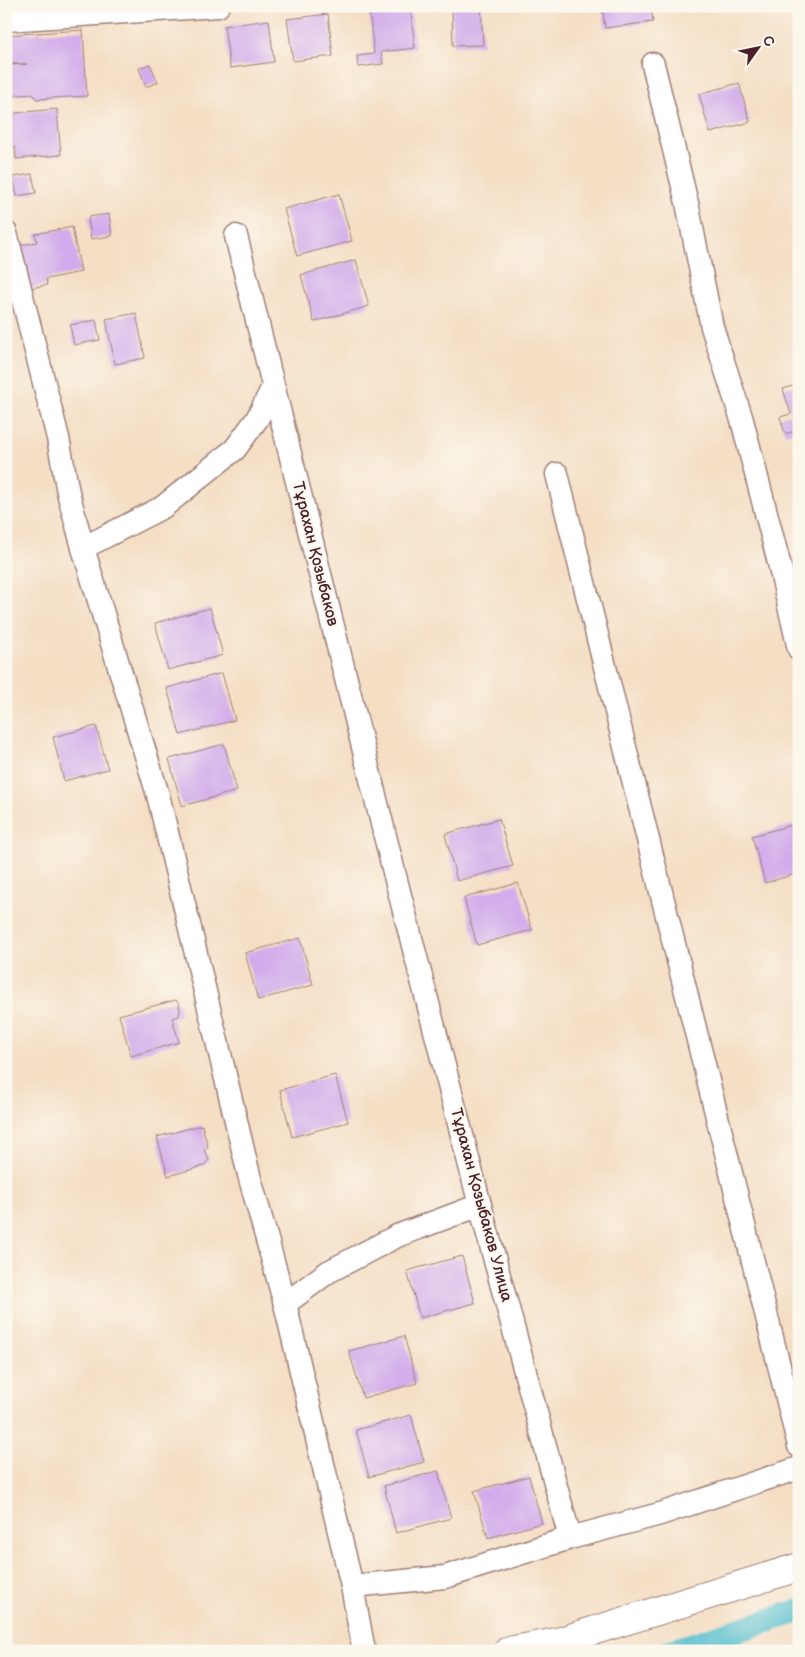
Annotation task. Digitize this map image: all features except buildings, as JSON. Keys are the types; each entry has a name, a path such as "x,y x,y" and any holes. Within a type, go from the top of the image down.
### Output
{"main road":[{"path":"508,1651 557,1642 799,1567"}],"street":[{"path":"6,20 218,6"},
{"path":"652,64 687,202 712,327 742,420 799,649"},
{"path":"6,233 58,438 68,492 83,548 158,795 250,1175 285,1304 352,1586 364,1651"},
{"name":"Тұрахан Қозыбаков","path":"236,236 394,872"},
{"path":"83,548 163,507 229,455 236,449 257,419 273,387"},
{"path":"558,474 799,1446"},
{"name":"Тұрахан Қозыбаков Улица","path":"394,872 480,1205 570,1538"},
{"path":"285,1304 328,1272 396,1236 480,1205"},
{"path":"352,1586 446,1577 570,1538 660,1514 799,1468"}],"waterway":[{"path":"671,1651 799,1611"}]}
